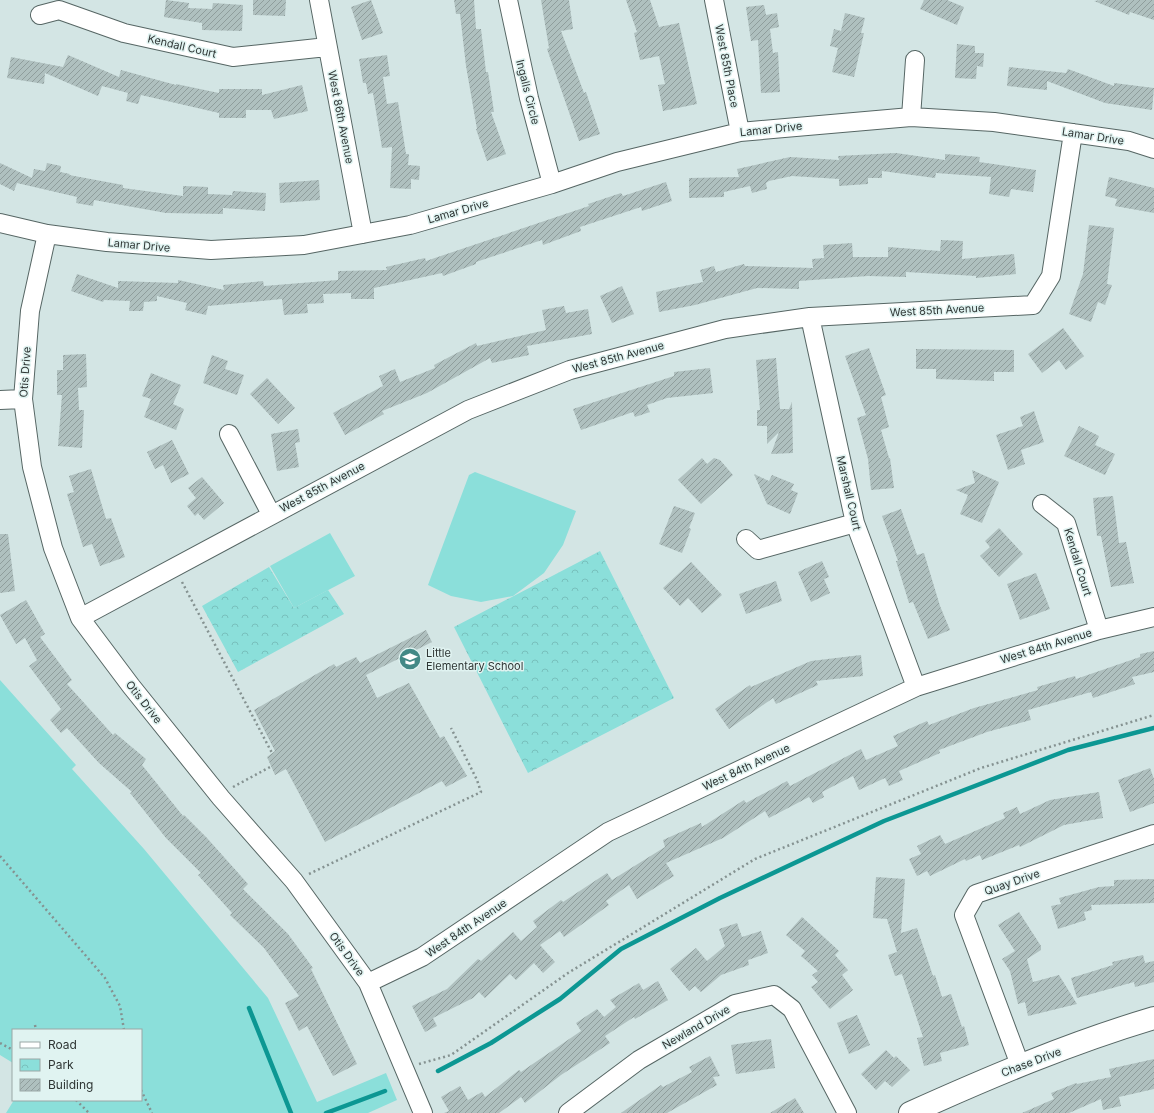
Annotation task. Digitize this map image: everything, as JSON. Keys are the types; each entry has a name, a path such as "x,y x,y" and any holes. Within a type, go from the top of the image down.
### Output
{"street":[{"name":"West 86th Avenue","path":"319,0 363,234"},
{"name":"Ingalls Circle","path":"508,0 529,98 552,184"},
{"name":"West 85th Place","path":"714,0 740,132"},
{"name":"Kendall Court","path":"40,15 58,10 124,33 233,57 327,47"},
{"path":"911,117 915,60"},
{"name":"Lamar Drive","path":"0,223 47,234 107,242 211,250 304,245 410,225 552,184 617,162 740,132 911,117 994,122 1129,141 1154,149"},
{"name":"West 85th Avenue","path":"80,618 271,514 468,410 570,370 725,329 810,317 1033,305 1051,276 1073,133"},
{"name":"Otis Drive","path":"47,234 30,311 23,399 32,466 51,541 80,618 131,686 221,798 294,882 368,984 423,1113"},
{"name":"Marshall Court","path":"810,317 855,523 916,687"},
{"path":"0,400 23,399"},
{"path":"229,434 271,514"},
{"name":"Kendall Court","path":"1042,504 1066,523 1099,630"},
{"path":"746,539 758,550 855,523"},
{"name":"West 84th Avenue","path":"368,984 422,958 608,832 916,687 1099,630 1154,617"},
{"name":"Quay Drive","path":"1020,1065 964,916 976,894 1154,834"},
{"name":"Newland Drive","path":"568,1113 639,1060 735,1004 774,994 792,1008 847,1113"},
{"name":"Chase Drive","path":"910,1113 1020,1065 1120,1028 1154,1018"}],"path":[{"path":"180,577 272,753"},
{"path":"404,1068 451,1055 568,973 755,859 981,768 1154,714"},
{"path":"294,882 481,792 477,780 450,728"},
{"path":"227,783 232,788 270,767"},
{"path":"0,856 104,978 120,1006 124,1029"},
{"path":"35,1025 36,1029"},
{"path":"0,1043 12,1049"},
{"path":"142,1092 152,1113"},
{"path":"77,1101 89,1113"}],"green space":[{"path":"475,472 576,511 563,545 544,573 513,596 481,602 451,596 428,585 469,475"},
{"path":"330,533 355,576 294,608 270,566"},
{"path":"600,551 674,698 528,773 454,627"},
{"path":"269,567 294,608 328,590 344,614 238,672 202,606"},
{"path":"0,680 76,765 72,769 144,849 268,998 317,1102 386,1073 397,1100 368,1113 6,1113 13,1101 142,1101 142,1029 12,1029 12,1062 0,1055"}],"building":[{"path":"166,0 189,3 188,8 212,9 213,3 243,5 242,31 202,30 202,23 164,17"},
{"path":"253,0 286,0 285,16 253,15"},
{"path":"371,0 383,33 362,40 351,7"},
{"path":"454,0 474,0 476,29 481,29 486,72 488,72 494,112 491,112 506,154 487,161 476,129 466,66 460,14 456,14"},
{"path":"541,0 569,0 573,29 561,31 584,93 586,92 600,134 579,141 547,49 549,48"},
{"path":"626,0 650,0 659,27 679,23 697,104 663,111 658,85 665,84 659,56 640,60 634,33 637,32"},
{"path":"924,0 947,0 964,7 957,25 920,9"},
{"path":"1154,0 1154,20 1130,12 1129,15 1094,1"},
{"path":"764,5 766,15 777,13 779,27 770,29 773,53 778,52 780,92 761,93 758,40 751,41 746,7"},
{"path":"845,13 865,18 861,33 864,33 854,77 832,72 838,48 830,46 834,29 841,31"},
{"path":"957,44 975,46 975,53 984,53 983,67 977,66 976,79 955,78"},
{"path":"68,55 119,77 121,70 176,85 219,93 219,89 262,89 262,95 302,85 308,111 274,119 271,110 246,110 246,118 219,118 219,113 141,95 138,104 126,101 128,93 102,86 98,96 45,73 44,84 7,78 11,57 63,67"},
{"path":"387,55 390,76 383,77 387,104 398,102 406,154 409,154 408,165 420,166 419,180 411,179 411,189 390,188 392,147 382,148 373,93 368,94 366,83 363,83 359,59"},
{"path":"1009,67 1066,73 1068,69 1114,86 1114,83 1154,88 1152,110 1105,103 1047,81 1047,90 1007,86"},
{"path":"896,153 945,160 945,154 980,157 979,162 1036,170 1033,192 1011,189 1009,197 989,194 991,177 936,173 935,178 882,171 882,178 868,178 868,184 839,186 839,179 792,176 769,181 766,183 767,189 752,193 750,186 724,192 724,197 689,198 689,178 739,177 737,169 790,157 839,160 838,156"},
{"path":"0,163 32,178 34,169 45,171 47,163 61,166 60,172 70,174 69,175 123,185 123,188 183,196 183,186 208,187 208,194 232,195 233,191 266,193 265,211 223,208 223,214 166,213 94,200 93,206 76,203 77,197 17,183 14,191 0,184"},
{"path":"1109,177 1154,188 1154,213 1115,206 1117,199 1105,196"},
{"path":"319,180 320,200 280,203 279,183"},
{"path":"666,182 672,201 642,211 641,207 580,227 581,231 543,245 542,240 476,262 476,264 443,276 442,273 374,288 374,299 351,299 351,293 323,294 324,303 307,304 308,313 284,315 282,299 208,306 206,315 185,310 187,303 157,296 157,301 144,302 143,311 129,311 130,301 104,300 103,302 71,291 77,274 118,288 118,281 178,283 178,280 224,290 223,285 263,281 264,286 338,280 338,271 387,270 386,267 425,258 426,261 589,206 588,204 621,193 623,196"},
{"path":"1089,225 1114,228 1107,284 1112,285 1105,305 1098,302 1091,322 1069,314 1083,274"},
{"path":"941,240 963,241 962,259 1014,254 1016,274 976,278 976,276 906,272 906,277 868,276 799,281 799,289 757,288 695,305 659,312 656,292 703,282 700,270 714,266 716,272 744,264 745,266 813,268 812,259 824,258 823,245 852,243 853,257 888,257 888,247 940,251"},
{"path":"622,286 634,314 612,323 600,296"},
{"path":"564,306 566,313 588,309 592,334 527,346 529,355 492,363 490,358 427,393 382,411 384,414 345,435 333,413 383,386 379,376 395,369 400,382 435,368 434,365 476,343 477,346 546,330 542,310"},
{"path":"1063,328 1084,356 1066,370 1059,360 1042,373 1028,354"},
{"path":"869,348 886,395 881,397 889,427 881,430 890,458 894,488 871,490 868,459 857,418 866,415 845,356"},
{"path":"916,349 1014,350 1014,372 994,372 994,381 936,379 936,369 916,369"},
{"path":"86,354 87,387 78,388 79,410 84,410 82,448 58,446 62,395 57,395 57,370 63,370 63,355"},
{"path":"212,355 228,361 225,369 244,375 237,395 203,383"},
{"path":"776,358 780,409 789,409 792,402 793,453 771,454 779,432 767,444 767,426 757,426 757,410 760,410 756,360"},
{"path":"710,368 713,393 667,398 647,405 650,412 635,417 633,412 581,430 573,409 674,376 674,372"},
{"path":"151,373 181,385 173,404 184,409 176,430 144,417 151,399 142,396"},
{"path":"267,378 295,408 278,424 250,394"},
{"path":"1034,411 1044,442 1021,450 1025,464 1008,470 996,435 1023,426 1020,417"},
{"path":"1079,426 1099,436 1095,445 1115,454 1105,475 1064,456"},
{"path":"298,429 300,442 295,443 299,467 277,471 271,434"},
{"path":"172,440 189,474 171,483 163,465 155,469 147,452"},
{"path":"702,458 707,464 714,458 720,460 733,475 701,504 678,480"},
{"path":"91,469 106,519 111,518 125,557 100,566 92,544 83,547 67,494 74,492 69,476"},
{"path":"972,470 999,482 982,523 960,514 968,495 956,490 975,483"},
{"path":"754,474 769,481 772,475 794,484 791,490 798,493 790,514 767,504"},
{"path":"202,477 224,503 204,520 198,513 195,516 187,506 196,498 188,488"},
{"path":"1113,496 1119,543 1126,542 1134,583 1111,587 1101,536 1097,536 1093,498"},
{"path":"674,506 695,513 682,553 659,544"},
{"path":"901,509 917,555 924,553 940,606 950,630 928,639 913,602 909,603 896,561 898,561 882,516"},
{"path":"999,528 1023,554 999,577 980,556 990,547 985,541"},
{"path":"0,534 8,534 15,591 0,593"},
{"path":"822,561 829,577 824,579 830,593 811,602 798,572"},
{"path":"691,562 722,595 702,613 688,598 680,606 663,588"},
{"path":"1036,573 1050,609 1020,620 1007,584"},
{"path":"776,581 782,601 746,614 739,594"},
{"path":"26,600 45,634 40,637 72,680 67,684 113,735 115,733 146,759 142,765 183,816 184,815 207,838 248,884 243,889 288,934 313,968 311,969 357,1064 333,1076 307,1026 299,1031 285,1003 299,996 264,948 230,915 232,913 198,875 201,873 166,838 130,793 132,792 99,763 67,728 61,733 50,720 61,709 29,666 37,660 25,638 16,644 0,615"},
{"path":"426,630 432,642 366,675 377,698 409,683 440,738 444,736 467,776 446,787 442,781 325,842 286,769 275,775 267,757 275,751 254,710 334,664 336,667 356,657 360,663"},
{"path":"1154,651 1154,672 1132,677 1135,684 1093,698 1091,692 1028,710 1031,720 987,732 939,750 940,753 899,771 903,780 889,786 885,778 859,790 853,776 822,792 824,797 813,803 809,797 769,818 765,811 723,838 666,863 674,876 637,899 629,885 606,901 609,905 564,937 560,931 540,945 555,962 543,973 534,963 516,980 510,974 485,998 479,992 473,998 433,1018 437,1026 425,1032 412,1006 447,989 478,959 481,961 513,932 521,941 537,927 533,921 561,900 563,902 607,873 612,880 665,847 663,840 701,823 702,827 744,800 746,803 787,781 790,786 861,749 866,760 898,746 893,736 927,721 929,725 974,708 1038,690 1037,687 1075,676 1076,679 1140,657 1140,654"},
{"path":"861,655 863,676 816,681 818,685 776,704 773,698 729,729 715,709 750,685 751,687 811,661"},
{"path":"1150,768 1154,779 1154,803 1130,812 1118,780"},
{"path":"1099,792 1103,818 1064,825 1020,847 1019,845 982,860 980,855 966,861 965,859 930,876 927,871 917,876 909,859 921,854 917,846 940,835 945,844 1005,818 1003,813 1017,807 1020,814 1050,800"},
{"path":"876,877 905,879 901,933 917,928 933,976 935,975 942,997 951,994 962,1027 964,1026 969,1045 940,1053 942,1061 924,1066 917,1038 923,1037 902,974 895,976 888,955 897,952 887,919 873,918"},
{"path":"1154,879 1154,903 1091,905 1092,910 1084,912 1086,920 1058,929 1051,906 1061,904 1059,898 1099,887 1114,886 1114,880"},
{"path":"1019,912 1041,946 1041,950 1027,959 1033,982 1059,975 1077,1004 1028,1016 1025,1002 1018,1004 1010,971 1002,959 1015,951 998,925"},
{"path":"802,917 839,951 835,955 848,970 842,975 853,990 830,1009 811,987 818,982 812,975 818,971 801,956 805,951 786,935"},
{"path":"737,923 742,937 761,931 768,953 748,960 749,965 721,975 701,992 695,986 689,991 670,969 696,948 707,961 725,946 719,929"},
{"path":"1143,955 1145,963 1154,961 1154,982 1135,987 1134,982 1077,998 1071,978 1113,965 1112,962"},
{"path":"658,981 668,1000 635,1019 634,1017 605,1036 610,1043 561,1075 525,1103 521,1097 499,1113 444,1113 449,1111 441,1097 460,1086 468,1100 482,1092 485,1097 519,1070 521,1072 581,1031 576,1023 597,1009 604,1017 616,1007 610,1000 639,983 643,990"},
{"path":"857,1015 870,1045 849,1054 837,1023"},
{"path":"771,1039 775,1068 736,1074 731,1045"},
{"path":"886,1050 894,1058 896,1056 910,1070 892,1087 885,1081 876,1090 861,1074"},
{"path":"710,1056 720,1076 713,1077 717,1085 667,1113 621,1113 661,1085 663,1087 692,1072 689,1067"},
{"path":"1154,1059 1154,1089 1119,1097 1121,1106 1103,1110 1101,1099 1069,1113 1022,1113 1054,1099 1051,1093 1076,1083 1111,1077 1109,1069"},
{"path":"795,1098 804,1113 770,1113"}],"waterway":[{"path":"438,1071 491,1043 560,999 621,949 720,898 884,821 1068,750 1154,728"},
{"path":"249,1008 291,1113"},
{"path":"326,1113 385,1091"}],"place":[{"name":"Little Elementary School","path":"410,659"}]}
